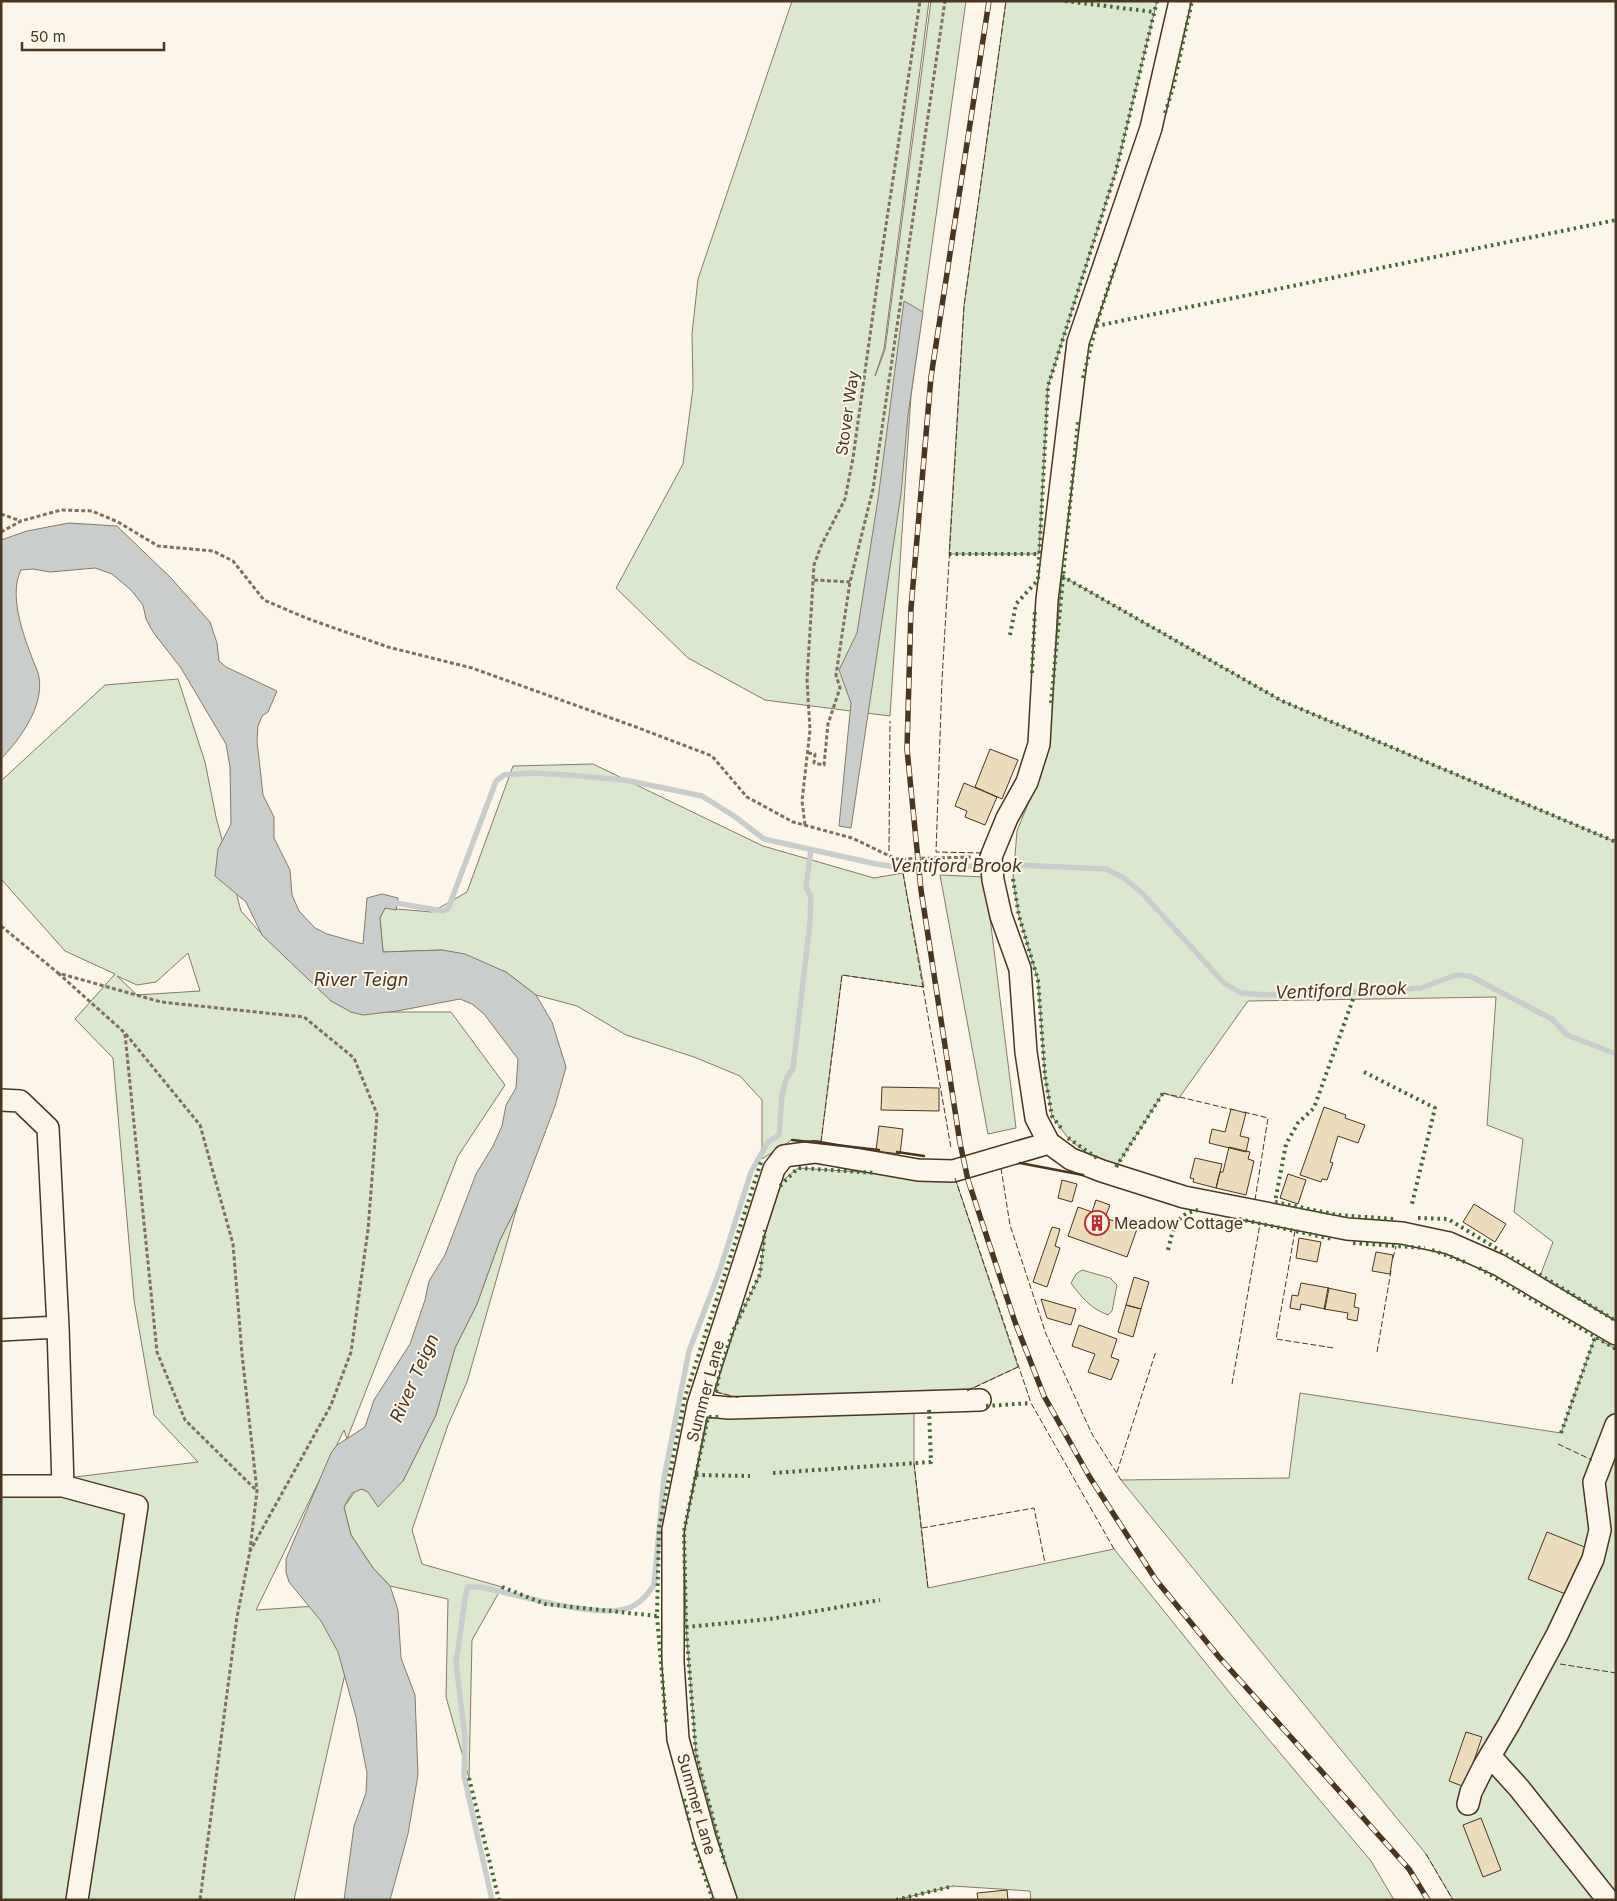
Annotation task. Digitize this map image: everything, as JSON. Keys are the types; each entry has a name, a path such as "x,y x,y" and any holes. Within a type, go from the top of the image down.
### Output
{"street":[{"path":"1180,1 1151,128 1078,342 1047,600 1038,744 1027,782 1007,818 992,866 1001,916 1020,969 1026,1052 1036,1118 1050,1143 1079,1162 1184,1197 1347,1229 1402,1233 1449,1243 1498,1265 1616,1334"},
{"path":"1,1100 20,1101 48,1128 64,1486"},
{"name":"Summer Lane","path":"726,1900 705,1838 678,1739 673,1662 673,1530 698,1405 774,1169 784,1156 815,1152 918,1170 953,1172 1050,1143"},
{"path":"1,1330 58,1327"},
{"path":"698,1405 729,1408 980,1400"},
{"path":"1468,1804 1471,1792 1510,1724 1572,1604 1608,1528 1594,1482 1616,1425"},
{"path":"1,1486 64,1486 138,1506 77,1900"},
{"path":"1490,1756 1519,1788 1608,1900"}],"path":[{"name":"Stover Way","path":"805,824 802,801 810,730 807,680 814,565 821,546 845,499 853,458 920,1"},
{"path":"808,753 815,754 814,763 824,765 828,724 840,688 836,675 850,582 873,489 945,1"},
{"path":"1,532 21,521 61,510 92,511 118,522 158,546 213,551 233,561 264,600 388,647 472,668 712,756 747,797 793,822 852,838 896,859 992,866"},
{"path":"1,514 21,521"},
{"path":"814,580 850,582"},
{"path":"1,926 58,973 125,1033 200,1125 233,1244 242,1354 257,1491 250,1552 237,1617 200,1900"},
{"path":"58,973 161,1002 304,1017 354,1058 377,1114 368,1230 351,1352 331,1405 250,1552"},
{"path":"125,1033 158,1352 185,1420 257,1491"}],"green space":[{"path":"792,1 929,1 884,349 875,376 885,350 931,1 966,1 911,395 890,716 765,700 688,658 616,588 683,464 693,388 692,334 698,279"},
{"path":"1006,1 1157,1 1116,171 1048,386 1039,554 949,554 964,306"},
{"path":"1062,576 1282,701 1616,842 1616,1321 1540,1276 1553,1242 1514,1212 1523,1139 1487,1125 1496,997 1248,1001 1179,1098 1163,1093 1116,1167 1087,1153 1068,1138 1052,1116 1045,1076 1038,980 1019,916 1013,879 1017,831 1039,777 1047,749"},
{"path":"178,679 205,762 216,817 241,911 258,930 351,1012 451,1012 505,1085 458,1156 347,1439 344,1430 256,1610 361,1603 294,1900 1,1900 1,1486 198,1462 154,1415 134,1300 113,1058 75,1019 115,974 65,951 1,879 1,781 105,685","holes":["188,953 200,991 137,995 117,976 137,985 156,982"]},
{"path":"593,764 763,846 874,878 903,873 924,987 842,975 821,1142 792,1140 762,1159 762,1100 740,1076 694,1057 626,1035 577,1006 536,995 506,972 442,950 383,952 380,918 385,908 432,912 467,892 513,766"},
{"path":"940,875 985,877 1016,1128 988,1134"},
{"path":"798,1168 955,1178 1018,1367 959,1394 743,1399 716,1392 720,1369 733,1331 760,1274 765,1232 781,1182"},
{"path":"518,1204 467,1382 448,1425 412,1530 422,1564 502,1587 472,1640 469,1778 446,1697 448,1599 390,1586 373,1568 351,1535 344,1507 356,1490 362,1489 368,1492 403,1481 436,1415 455,1348 477,1304 500,1240"},
{"path":"1082,1270 1110,1278 1117,1285 1112,1311 1108,1315 1087,1302 1071,1283 1076,1274"},
{"path":"1595,1337 1616,1349 1616,1900 1453,1900 1426,1854 1121,1480 1289,1478 1300,1393 1561,1433"},
{"path":"914,1410 914,1463 928,1588 1114,1549 1238,1703 1371,1861 1394,1900 1031,1900 1030,1891 953,1886 896,1900 734,1900 696,1754 686,1627 684,1531 708,1417"}],"water":[{"path":"904,301 923,312 908,415 901,494 851,828 839,826 851,703 839,670 857,633 878,499"},
{"name":"River Teign","path":"69,523 117,526 171,578 210,622 217,643 219,661 226,667 277,691 268,712 262,716 258,726 257,741 263,795 274,817 274,838 290,870 292,895 299,911 315,928 327,934 363,944 367,898 382,894 398,898 396,910 385,908 380,918 383,952 442,950 465,954 506,972 536,995 552,1022 566,1067 555,1106 518,1204 500,1240 477,1304 455,1348 436,1415 403,1481 378,1507 368,1492 362,1489 352,1493 344,1507 351,1535 373,1568 390,1586 398,1610 401,1658 415,1695 418,1775 408,1834 390,1900 344,1900 354,1826 366,1793 367,1773 356,1717 338,1652 321,1621 289,1582 286,1572 286,1559 331,1453 337,1445 365,1427 374,1400 410,1344 425,1300 429,1281 445,1255 476,1174 493,1146 502,1126 506,1105 516,1088 518,1059 484,1014 472,1004 460,999 397,1011 363,1015 351,1012 331,1001 262,935 246,902 215,876 218,849 231,824 230,767 226,744 181,668 153,632 146,619 143,605 131,590 112,574 95,568 50,572 33,569 21,570 16,590 18,612 38,674 40,688 38,700 29,722 16,742 1,759 1,540 27,531"}],"building":[{"path":"990,749 1018,760 1002,799 975,787"},
{"path":"964,783 997,797 985,825 965,817 967,811 955,806"},
{"path":"882,1087 939,1088 939,1111 881,1110"},
{"path":"1324,1107 1346,1115 1345,1118 1365,1125 1358,1143 1338,1136 1330,1162 1333,1163 1327,1180 1322,1179 1321,1182 1300,1175"},
{"path":"1231,1109 1246,1113 1240,1136 1249,1138 1246,1152 1209,1143 1212,1129 1225,1132"},
{"path":"879,1126 903,1129 900,1154 876,1151"},
{"path":"1229,1147 1250,1152 1248,1159 1254,1161 1246,1195 1216,1188 1220,1172 1223,1172"},
{"path":"1195,1158 1222,1164 1216,1188 1193,1182 1194,1179 1190,1178"},
{"path":"1288,1174 1306,1180 1298,1204 1280,1198"},
{"path":"1062,1180 1077,1184 1072,1202 1058,1198"},
{"name":"Meadow Cottage","path":"1096,1200 1110,1205 1105,1218 1137,1229 1127,1257 1068,1236 1078,1207 1092,1212"},
{"path":"1474,1204 1506,1224 1495,1242 1463,1222"},
{"path":"1052,1227 1060,1229 1055,1246 1060,1248 1047,1287 1033,1282"},
{"path":"1299,1238 1321,1242 1317,1262 1296,1258"},
{"path":"1376,1252 1393,1255 1390,1274 1372,1271"},
{"path":"1134,1277 1149,1282 1141,1309 1126,1305"},
{"path":"1301,1283 1329,1288 1325,1309 1301,1304 1300,1310 1290,1308 1292,1295 1298,1296"},
{"path":"1328,1288 1356,1294 1354,1307 1359,1308 1357,1321 1347,1319 1348,1313 1324,1309"},
{"path":"1041,1299 1076,1309 1071,1325 1047,1318"},
{"path":"1126,1305 1141,1309 1133,1337 1118,1332"},
{"path":"1079,1325 1117,1339 1111,1357 1119,1360 1111,1380 1088,1372 1095,1354 1072,1346"},
{"path":"1547,1532 1587,1548 1568,1595 1528,1579"},
{"path":"1466,1732 1482,1737 1465,1787 1449,1781"},
{"path":"1481,1818 1501,1870 1483,1877 1463,1825"},
{"path":"1007,1890 1008,1900 978,1900 977,1893"}],"waterway":[{"name":"Ventiford Brook","path":"390,902 443,911 448,909 496,781 504,775 532,773 625,780 702,796 734,816 764,839 876,864 905,868 1018,865 1106,869 1124,878 1142,893 1224,983 1241,993 1267,995 1342,993 1421,988 1456,975 1470,976 1552,1019 1567,1035 1616,1054"},
{"path":"492,1900 464,1776 465,1737 456,1663 466,1592 468,1587 480,1587 576,1608 614,1611 628,1608 640,1602 654,1585 664,1478 689,1351 720,1270 751,1172 768,1142 779,1135 781,1100 785,1083 793,1069 810,921 811,897 806,887 811,849"}],"railway":[{"path":"989,1 931,377 911,608 907,749 921,890 960,1143 968,1180 1015,1322 1044,1396 1089,1476 1156,1580 1219,1657 1409,1869 1428,1900"}],"hedge":[{"path":"1065,1 1154,12"},
{"path":"1010,635 1016,604 1038,580 1048,386 1116,171 1157,1"},
{"path":"1165,113 1173,88 1192,1"},
{"path":"1096,326 1616,220"},
{"path":"1083,378 1096,326 1117,260"},
{"path":"1051,703 1078,421"},
{"path":"949,554 1039,554"},
{"path":"1062,576 1282,701 1616,842"},
{"path":"1032,673 1035,610"},
{"path":"1013,879 1019,916 1038,980 1045,1076 1052,1116 1061,1128"},
{"path":"1353,999 1314,1108 1298,1123 1286,1144 1275,1202 1338,1215 1394,1219"},
{"path":"1364,1072 1435,1108 1412,1204"},
{"path":"1116,1167 1163,1093"},
{"path":"1068,1138 1097,1158"},
{"path":"666,1722 657,1616 659,1528 685,1397 762,1159"},
{"path":"780,1186 798,1168 876,1173"},
{"path":"1168,1250 1176,1224 1184,1215 1198,1210"},
{"path":"1418,1218 1448,1219 1616,1321"},
{"path":"1239,1219 1332,1239"},
{"path":"716,1392 720,1369 733,1331 760,1274 765,1230"},
{"path":"1353,1243 1425,1248"},
{"path":"1432,1250 1468,1263"},
{"path":"1479,1268 1616,1349"},
{"path":"1561,1433 1595,1337"},
{"path":"986,1406 1031,1403"},
{"path":"773,1473 931,1462 929,1409"},
{"path":"718,1417 708,1417 684,1531 686,1627 696,1754 725,1864"},
{"path":"696,1475 750,1476"},
{"path":"502,1587 545,1604 657,1616"},
{"path":"686,1627 770,1619 880,1600"},
{"path":"469,1778 499,1900"},
{"path":"684,1799 690,1824"},
{"path":"693,1842 713,1900"},
{"path":"896,1900 953,1886"}],"fence":[{"path":"982,853 936,852 942,680 964,306 1006,1"},
{"path":"889,851 890,721"},
{"path":"903,873 951,1148"},
{"path":"821,1142 842,975 924,987"},
{"path":"1163,1093 1234,1110"},
{"path":"1244,1112 1268,1118 1255,1200"},
{"path":"1001,1168 1010,1225 1046,1334 1092,1434 1121,1480"},
{"path":"955,1178 1031,1403 1114,1549"},
{"path":"1232,1384 1260,1224"},
{"path":"1295,1231 1276,1339 1334,1348"},
{"path":"1393,1258 1396,1246"},
{"path":"1377,1352 1391,1271"},
{"path":"1117,1472 1156,1351"},
{"path":"967,1391 1018,1367"},
{"path":"716,1392 740,1398"},
{"path":"1558,1444 1592,1460"},
{"path":"914,1463 928,1588"},
{"path":"922,1528 1034,1508 1045,1563"},
{"path":"1560,1664 1616,1673"},
{"path":"1426,1854 1453,1900"}],"wall":[{"path":"792,1140 879,1150"},
{"path":"897,1152 924,1156"},
{"path":"1020,1163 1083,1175"}],"place":[{"name":"Meadow Cottage","path":"1097,1223"}]}
